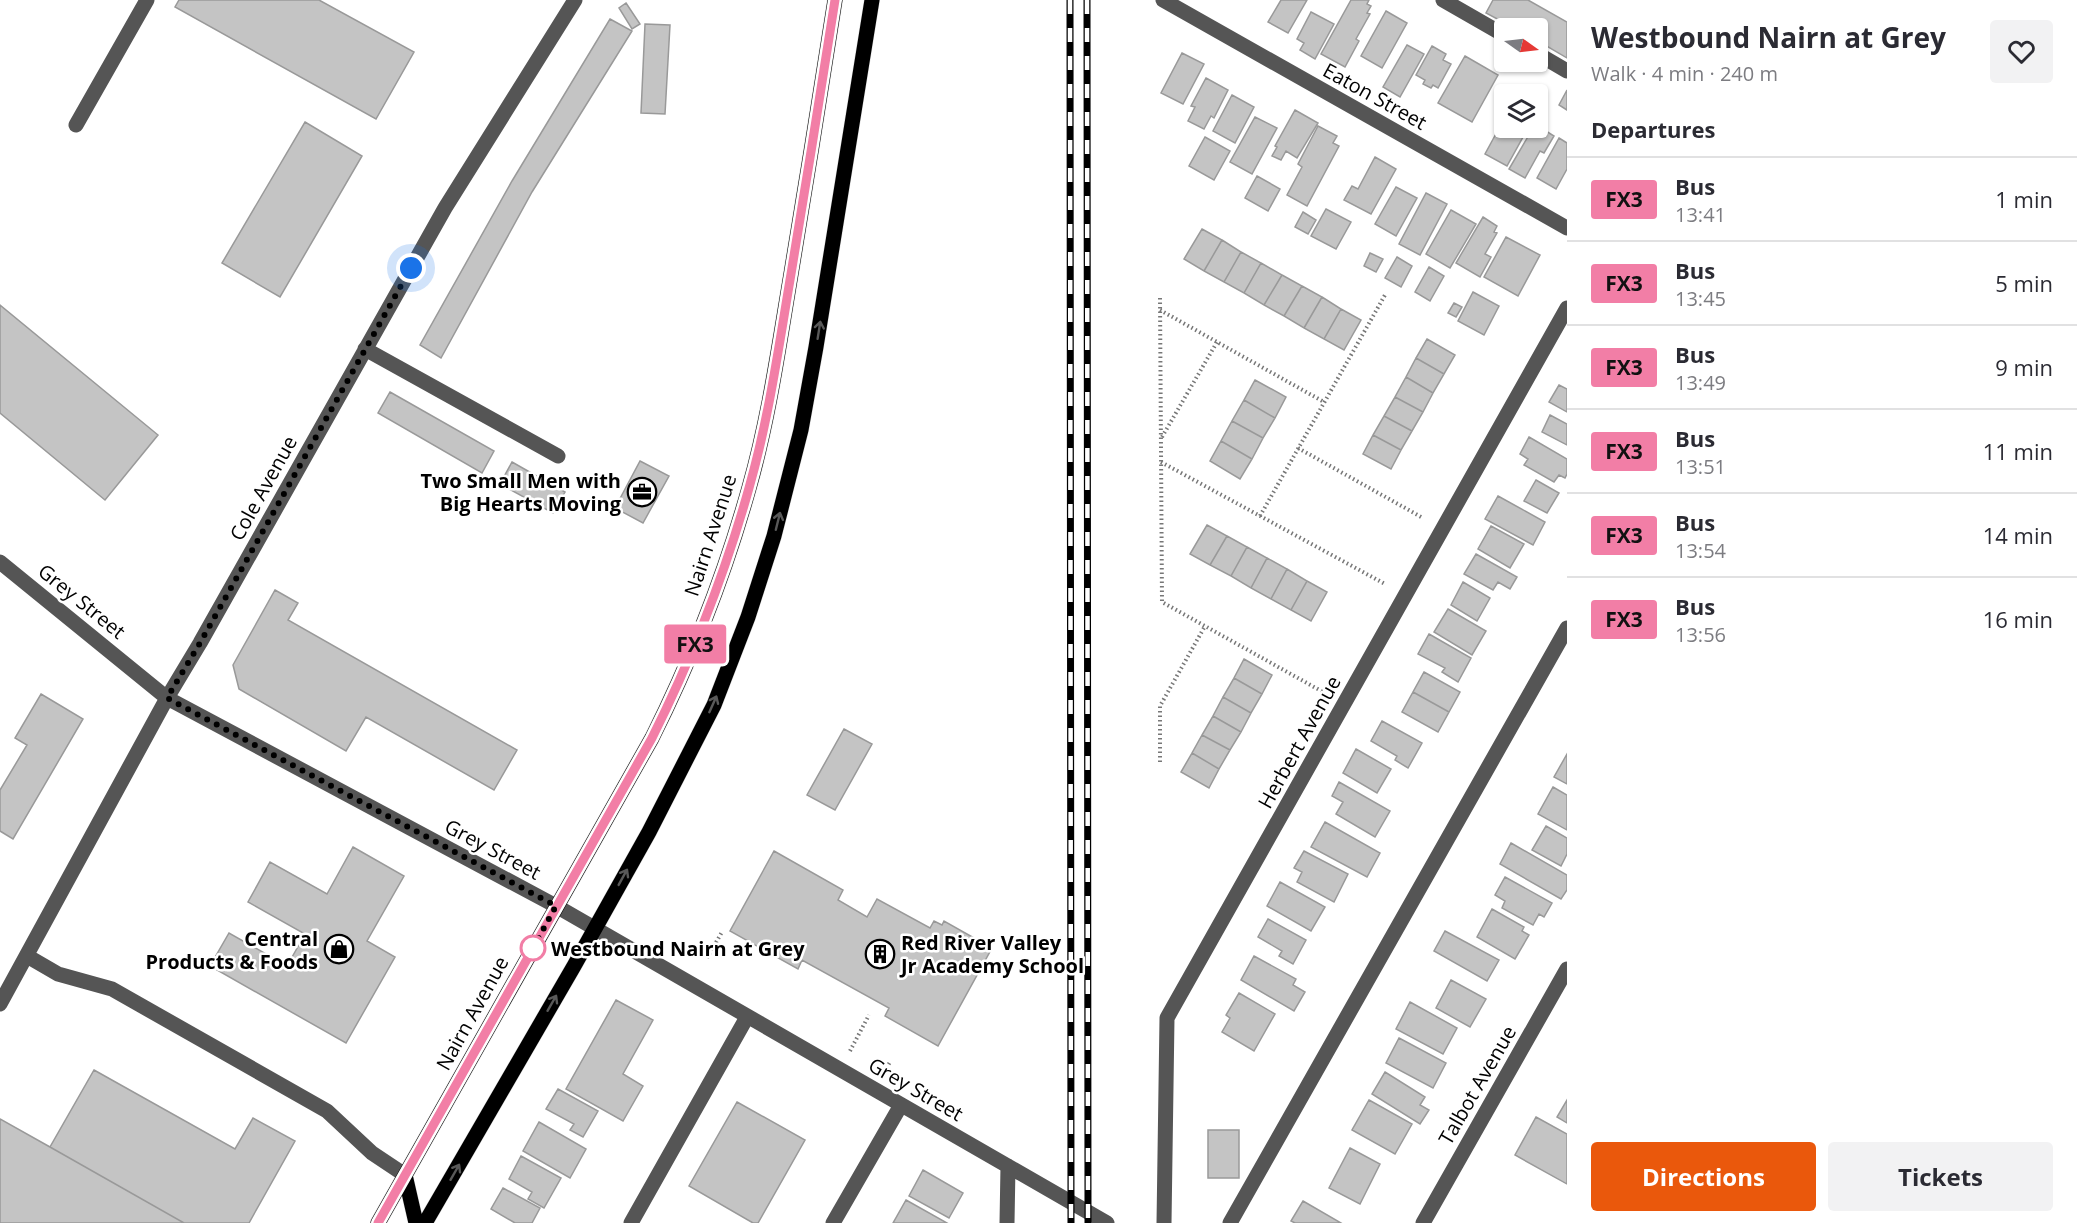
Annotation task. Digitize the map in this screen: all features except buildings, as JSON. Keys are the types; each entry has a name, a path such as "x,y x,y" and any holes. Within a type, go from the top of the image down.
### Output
{"main road":[{"name":"Nairn Avenue","path":"378,1223 652,738 696,641 735,535 750,486 761,438 783,322 835,0"},
{"path":"426,1223 654,821 714,705 766,564 801,430 872,0"},
{"path":"405,1175 416,1223"}],"street":[{"path":"76,125 147,0"},
{"name":"Eaton Street","path":"1163,0 1567,228"},
{"path":"1443,0 1494,29"},
{"name":"Cole Avenue","path":"0,1004 167,698 445,207 572,1"},
{"path":"1548,60 1567,71"},
{"name":"Herbert Avenue","path":"1164,1223 1167,1018 1567,308"},
{"path":"365,349 558,456"},
{"name":"Grey Street","path":"0,562 167,698 556,906 1107,1223"},
{"path":"1230,1223 1567,628"},
{"path":"27,956 58,974 112,988 327,1111 372,1153 405,1175"},
{"name":"Talbot Avenue","path":"1423,1223 1567,969"},
{"path":"630,1223 747,1017"},
{"path":"834,1223 901,1105"},
{"path":"1007,1223 1008,1166"}],"path":[{"path":"1260,516 1385,295"},
{"path":"1160,298 1162,602 1323,692"},
{"path":"1160,310 1324,402"},
{"path":"1161,439 1217,342"},
{"path":"1298,448 1423,518"},
{"path":"1161,462 1385,584"},
{"path":"1160,762 1160,706 1206,626"},
{"path":"707,958 722,932"},
{"path":"839,1070 869,1015"}],"railway":[{"path":"1070,0 1071,1223"},
{"path":"1087,0 1088,1223"}],"bus line":[{"name":"FX3","path":"378,1223 652,738 696,641 735,535 750,486 761,438 783,322 835,0"}],"place":[{"name":"Two Small Men with Big Hearts Moving","path":"642,492"},
{"name":"Westbound Nairn at Grey","path":"533,948"},
{"name":"Central Products & Foods","path":"339,949"},
{"name":"Red River Valley Jr Academy School","path":"880,954"}],"route":[{"path":"411,268 167,698 556,906 533,948"}]}
